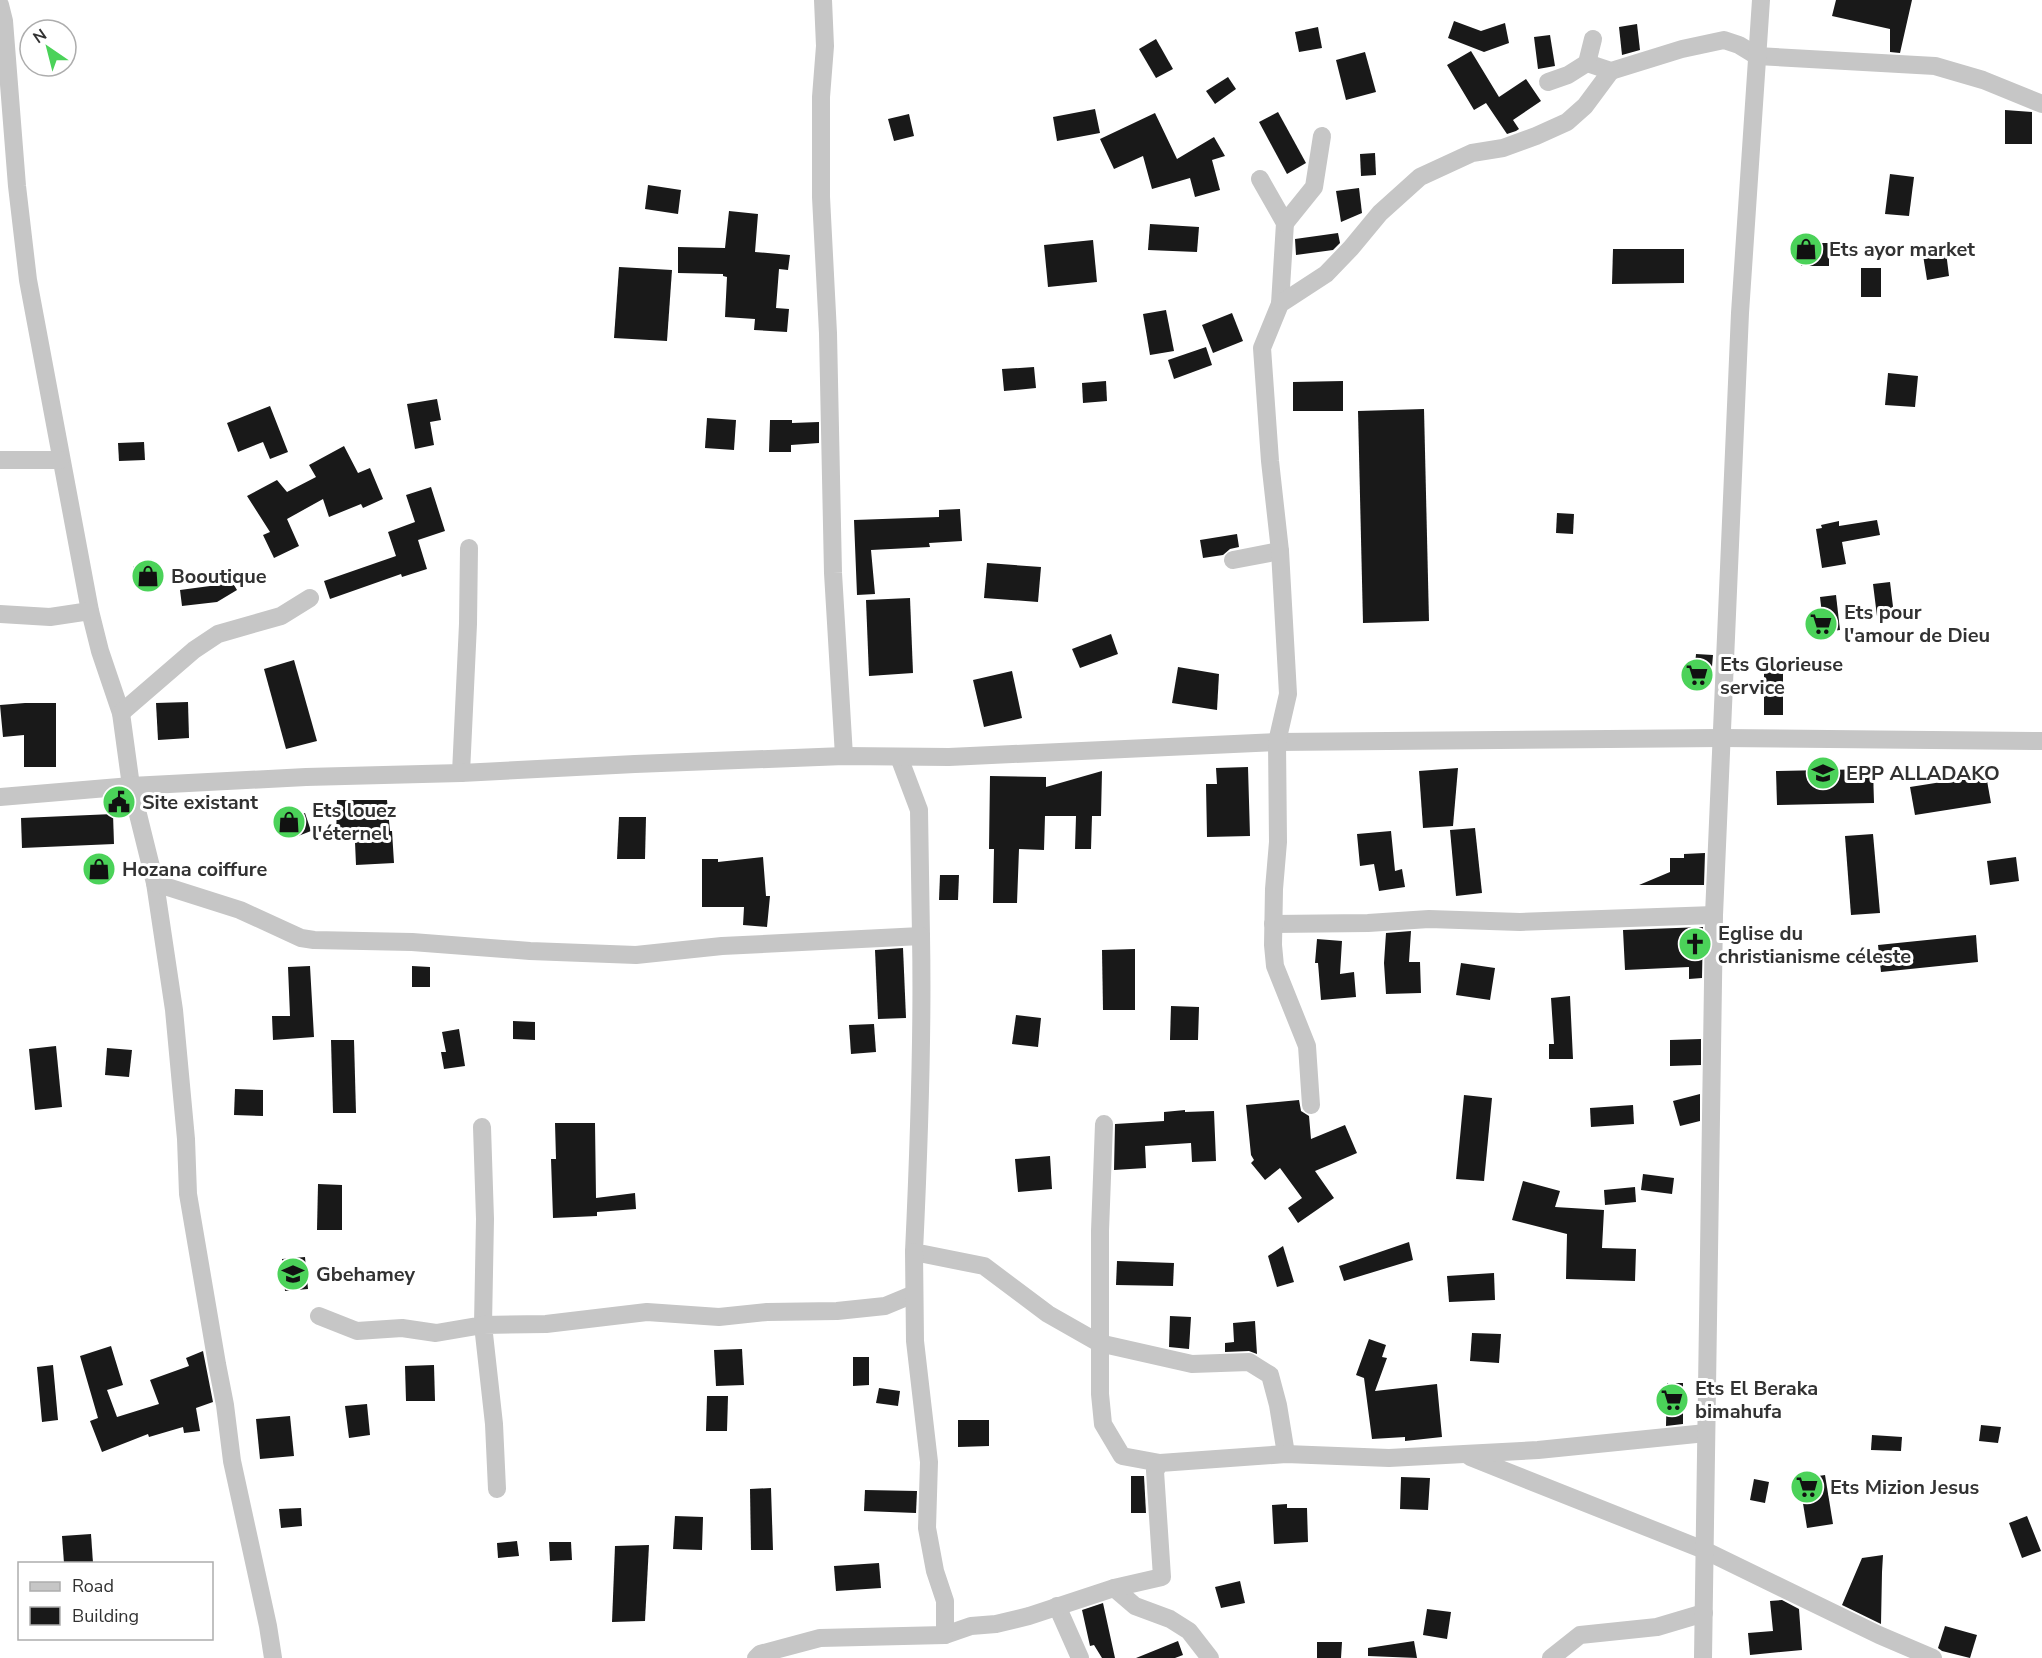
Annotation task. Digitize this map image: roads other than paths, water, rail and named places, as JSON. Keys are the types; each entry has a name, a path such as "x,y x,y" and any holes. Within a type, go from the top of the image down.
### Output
{"street":[{"path":"823,0 825,46 821,97 821,208 828,345 832,573 844,756"},
{"path":"1703,1658 1714,915 1720,738 1740,314 1761,0"},
{"path":"1,16 27,280 90,611 100,651 121,713 131,786 156,883 174,1010 189,1194 225,1405 232,1461 273,1658"},
{"path":"1548,82 1568,75 1587,63 1593,39"},
{"path":"1587,63 1611,71 1682,49 1724,40 1739,45 1757,56 1935,66 1983,80 2042,104"},
{"path":"1280,304 1326,274 1380,213 1420,177 1472,153 1503,148 1567,122 1585,106 1611,71"},
{"path":"1285,223 1314,187 1322,136"},
{"path":"1260,179 1285,223 1280,304 1262,348 1270,461 1280,551 1288,694 1277,742 1278,842 1273,924 1275,966 1307,1046 1311,1105"},
{"path":"0,460 60,460"},
{"path":"461,773 469,548"},
{"path":"1233,560 1280,551"},
{"path":"121,713 194,650 218,634 281,616 310,598"},
{"path":"0,615 50,617 90,611"},
{"path":"0,797 131,786 306,777 461,773 844,756 949,758 1277,742 1720,738 2042,741"},
{"path":"899,757 919,810 920,1100 914,1294 915,1341 929,1462 927,1528 935,1571 945,1601 945,1635"},
{"path":"156,883 240,910 301,938 314,940 412,942 530,951 636,955 722,946 921,936"},
{"path":"1273,924 1368,923 1429,919 1520,922 1714,915"},
{"path":"1104,1124 1100,1231 1100,1394 1103,1424 1122,1456 1160,1463 1286,1454 1389,1458 1538,1450 1706,1433"},
{"path":"482,1127 485,1219 483,1325 494,1424 497,1490"},
{"path":"915,1252 984,1266 1048,1314 1099,1343 1192,1364 1249,1362 1270,1375 1278,1405 1286,1454"},
{"path":"319,1316 357,1331 402,1328 436,1333 483,1325 546,1324 647,1312 719,1317 767,1312 837,1311 885,1306 914,1294"},
{"path":"1464,1454 1704,1550 1879,1635 1933,1658"},
{"path":"756,1658 759,1654 820,1638 945,1635 971,1626 996,1624 1114,1588 1161,1577 1155,1471 1160,1463"},
{"path":"1114,1588 1135,1606 1170,1619 1189,1631 1210,1658"},
{"path":"1058,1606 1080,1658"},
{"path":"1551,1658 1580,1635 1657,1627 1704,1613"}],"place":[{"name":"Ets ayor market","path":"1806,249"},
{"name":"Booutique","path":"148,576"},
{"name":"Ets pour l'amour de Dieu","path":"1821,624"},
{"name":"Ets Glorieuse service","path":"1697,675"},
{"name":"EPP ALLADAKO","path":"1823,773"},
{"name":"Site existant","path":"119,802"},
{"name":"Ets louez l'éternel","path":"289,822"},
{"name":"Hozana coiffure","path":"99,869"},
{"name":"Eglise du christianisme céleste","path":"1695,944"},
{"name":"Gbehamey","path":"293,1274"},
{"name":"Ets El Beraka bimahufa","path":"1672,1400"},
{"name":"Ets Mizion Jesus","path":"1807,1487"}]}
